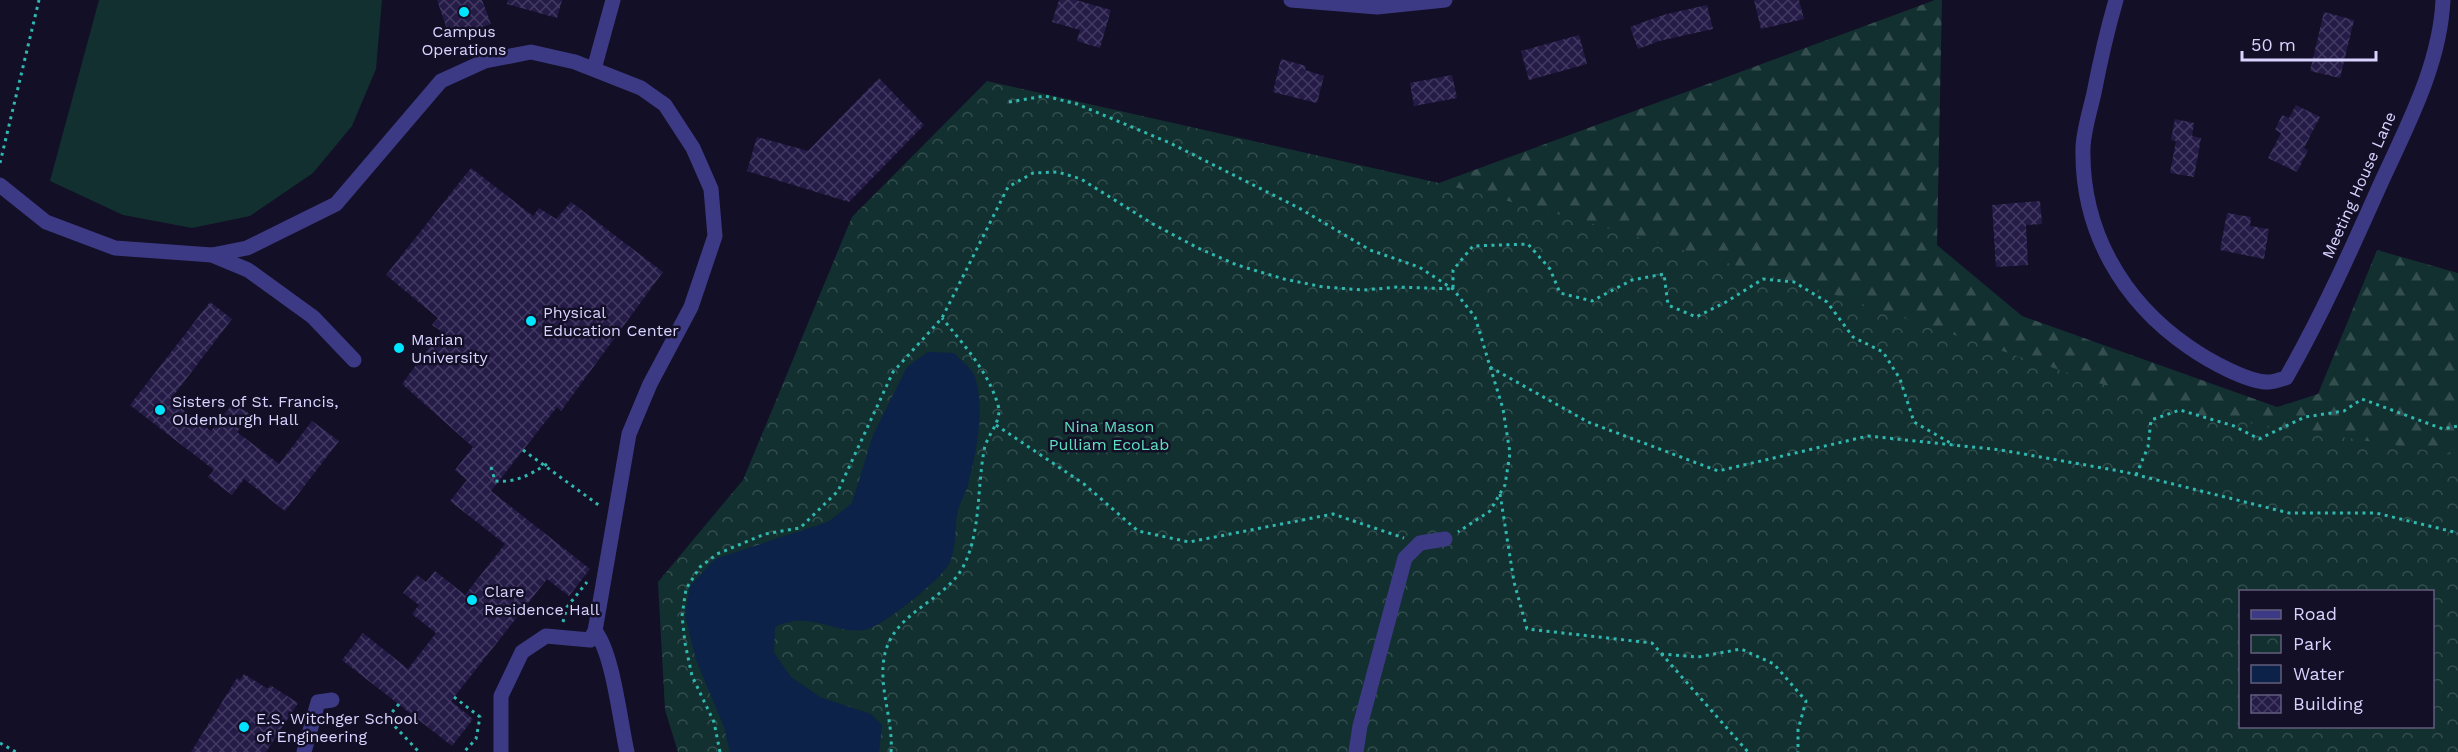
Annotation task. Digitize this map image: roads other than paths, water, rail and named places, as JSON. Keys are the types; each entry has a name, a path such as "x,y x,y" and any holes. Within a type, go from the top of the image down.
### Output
{"street":[{"path":"594,69 613,0"},
{"path":"1291,0 1377,7 1445,0"},
{"name":"Meeting House Lane","path":"2116,0 2086,122 2083,147 2087,199 2097,236 2107,259 2136,300 2159,324 2192,349 2228,369 2267,382 2286,378 2315,326 2402,137 2438,48 2443,0"},
{"path":"0,185 46,222 115,248 212,255 247,248 336,204 441,81 485,61 531,52 594,69 641,88 665,105 693,148 711,189 715,236 691,307 650,384 629,434 595,630 590,640 546,636 522,652 501,696 501,752"},
{"path":"212,255 249,270 313,317 354,360"},
{"path":"1356,752 1360,726 1405,558 1420,543 1445,539"},
{"path":"595,630 603,641 606,652 627,752"},
{"path":"304,752 318,702 332,700"}],"water":[{"path":"928,352 954,353 971,370 978,389 980,415 975,455 968,484 958,510 953,551 949,564 912,601 868,629 845,630 801,621 788,622 775,627 774,653 791,677 820,697 871,714 882,725 879,752 730,752 724,727 696,660 685,615 690,586 715,559 828,522 852,503 873,435 907,367"}],"place":[{"name":"Campus Operations","path":"464,12"},
{"name":"Physical Education Center","path":"531,321"},
{"name":"Marian University","path":"399,348"},
{"name":"Sisters of St. Francis, Oldenburgh Hall","path":"160,410"},
{"name":"Clare Residence Hall","path":"472,600"},
{"name":"E.S. Witchger School of Engineering","path":"244,727"}],"park label":[{"name":"Nina Mason Pulliam EcoLab","path":"1109,435"}]}
